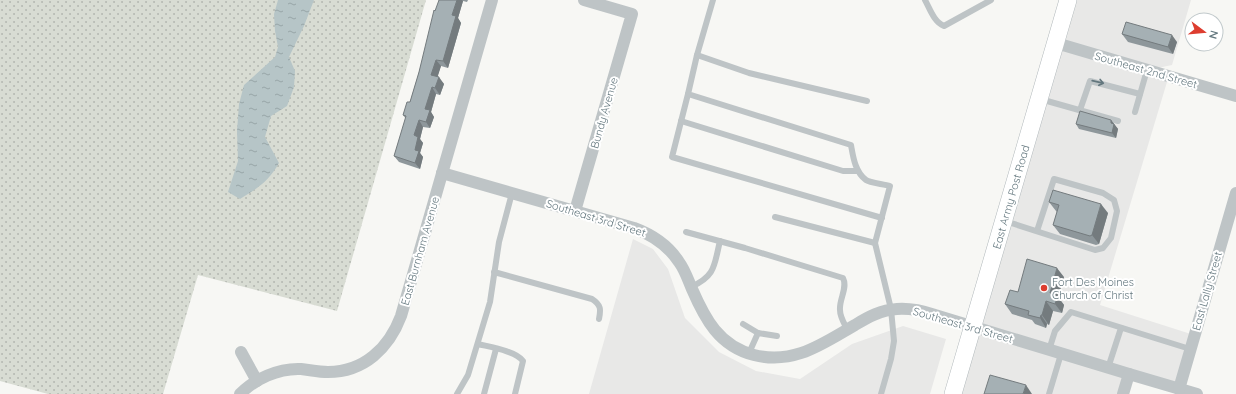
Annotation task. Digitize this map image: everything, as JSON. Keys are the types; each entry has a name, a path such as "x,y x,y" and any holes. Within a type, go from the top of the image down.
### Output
{"main road":[{"name":"East Army Post Road","path":"953,394 1068,0"}],"street":[{"name":"East Burnham Avenue","path":"240,394 257,381 270,374 299,369 328,372 355,366 368,360 380,351 393,335 401,316 492,0"},
{"name":"Bundy Avenue","path":"576,211 632,14 584,0"},
{"name":"Southeast 2nd Street","path":"1056,43 1236,96"},
{"name":"Southeast 3rd Street","path":"442,173 634,228 660,241 680,262 703,313 716,332 726,341 749,353 766,357 781,358 794,355 808,351 882,311 908,308 1129,374 1180,391 1197,394"},
{"name":"East Lally Street","path":"1180,391 1190,349 1236,193"},
{"path":"241,352 257,381"},
{"path":"1123,394 1129,374"}],"lane":[{"path":"713,0 697,55 672,157 882,218"},
{"path":"925,0 936,20 939,24 944,26 991,0"},
{"path":"697,55 749,73 867,101"},
{"path":"1135,112 1147,70"},
{"path":"1080,110 1090,81 1140,94"},
{"path":"688,94 851,145 853,158 858,171 866,180 890,186 876,243 891,309 894,341 891,359 881,394"},
{"path":"1040,99 1118,121"},
{"path":"681,121 843,171 858,171"},
{"path":"1004,221 1095,250 1103,248 1111,238 1117,210 1114,200 1103,193 1054,179 1037,231"},
{"path":"457,394 468,375 490,302 499,242 512,193"},
{"path":"775,217 876,243"},
{"path":"686,232 843,278 845,284 840,309 841,318 847,329"},
{"path":"691,287 708,278 713,268 720,241"},
{"path":"494,272 592,299 600,306 601,311 599,319"},
{"path":"1049,394 1055,352 1055,331 1071,312 1190,349"},
{"path":"743,324 758,333 778,336"},
{"path":"1108,368 1121,328"},
{"path":"749,353 758,333"},
{"path":"478,344 516,354 523,361 515,394"},
{"path":"484,394 496,349"}],"shaded area":[{"path":"0,0 426,0 337,311 198,275 163,394 48,394 0,381"},
{"path":"1070,0 1191,0 1187,12 1184,12 1184,24 1172,65 1148,70 1167,82 1100,305 1194,335 1179,389 1129,375 1123,394 952,394"},
{"path":"633,239 653,249 668,269 685,318 719,352 756,371 800,379 852,344 903,326 946,339 930,394 589,394"}],"water":[{"path":"278,0 314,0 304,26 289,57 295,71 294,87 287,106 271,116 265,137 279,163 271,175 262,184 240,199 228,192 238,161 237,131 239,104 244,85 275,57 278,47 274,14"}],"building":[{"path":"439,0 457,0 452,15 456,16 443,61 436,60 431,75 439,77 435,88 432,87 425,109 430,110 426,122 419,120 414,135 418,137 415,150 419,151 415,163 394,156 406,116 403,115 407,102 410,102 434,10 435,11"},
{"path":"1126,22 1172,35 1168,47 1122,34"},
{"path":"1080,111 1111,120 1111,123 1114,124 1112,133 1076,124"},
{"path":"1053,190 1101,204 1092,235 1090,236 1053,225 1059,205 1049,202"},
{"name":"Fort Des Moines Church of Christ","path":"1027,259 1057,268 1050,293 1058,296 1055,304 1046,301 1040,318 1028,315 1029,311 1005,304 1010,290 1018,292"},
{"path":"990,375 1026,385 1023,394 984,394"}],"place":[{"name":"Fort Des Moines Church of Christ","path":"1044,288"}]}
